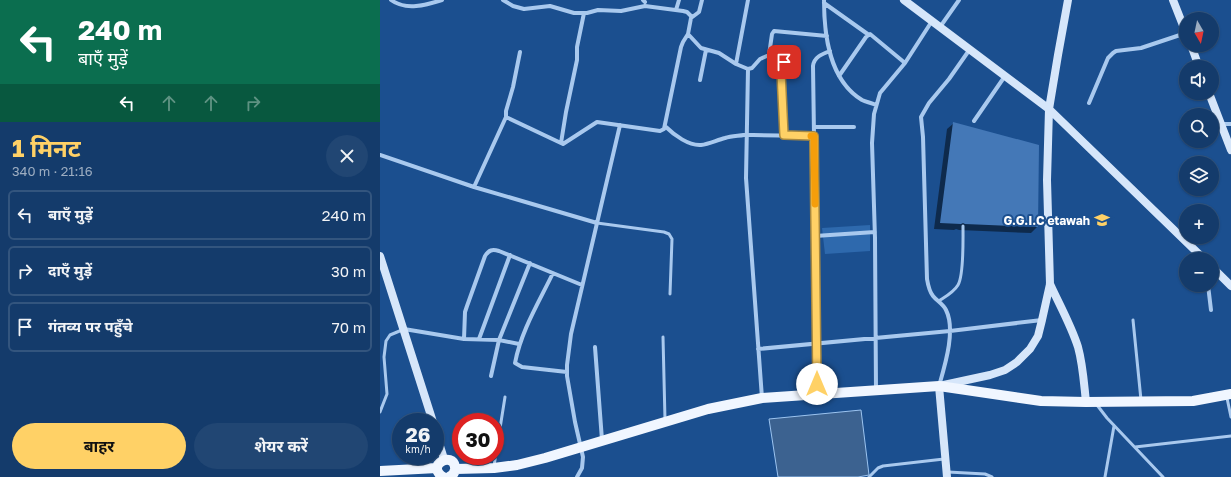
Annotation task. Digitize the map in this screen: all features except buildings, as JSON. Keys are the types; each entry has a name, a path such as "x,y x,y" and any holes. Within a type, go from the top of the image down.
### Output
{"main road":[{"path":"444,459 450,460 454,464 452,473 517,465 708,409 762,398 939,386 1040,401 1193,401 1227,397"},
{"path":"438,465 437,468 439,473 443,477"},
{"path":"380,471 437,468"}],"street":[{"path":"391,0 403,6 420,6 442,0"},
{"path":"503,0 524,9 550,6 574,13 584,13 598,10 621,11 645,6 687,12 693,16"},
{"path":"676,10 679,0"},
{"path":"506,117 563,144 597,122 660,131 664,129 666,127 681,47 688,34 690,20 699,12 702,0"},
{"path":"736,64 748,0"},
{"path":"904,0 1050,109 1197,252"},
{"path":"940,27 959,0"},
{"path":"939,386 990,375 1005,370 1017,362 1030,349 1038,336 1050,284 1046,180 1050,109 1068,0"},
{"path":"1173,0 1179,15"},
{"path":"824,2 871,34 905,62"},
{"path":"824,2 827,36 836,72 853,93 863,100 876,105"},
{"path":"562,143 566,112 577,60 577,46 584,13"},
{"path":"876,390 875,232 872,143 874,114 880,93 905,62 932,21"},
{"path":"688,34 699,46 706,50 720,54 736,64 748,69 752,68 760,59 769,56 772,34 774,31 827,36"},
{"path":"840,76 869,34"},
{"path":"1089,103 1112,52 1141,48 1179,35"},
{"path":"947,474 939,386 948,348 950,331 946,309 933,296 926,279 923,137 921,117 928,103 949,79 970,49"},
{"path":"700,80 706,50"},
{"path":"815,394 817,384 817,344 813,63 820,55 830,51"},
{"path":"474,187 506,117 506,111 513,87 520,52"},
{"path":"784,62 781,72 784,135"},
{"path":"748,69 746,178 762,398"},
{"path":"974,121 1005,76"},
{"path":"1212,100 1231,150"},
{"path":"1221,124 1231,124"},
{"path":"577,477 582,468 583,457 574,422 567,372 571,334 620,125"},
{"path":"666,127 673,134 696,145 744,135 814,136"},
{"path":"814,127 854,127"},
{"path":"380,155 474,187 597,223"},
{"path":"815,236 875,232"},
{"path":"464,339 465,312 485,256 488,252 493,250 510,255 582,285"},
{"path":"479,339 510,255"},
{"path":"380,256 430,413"},
{"path":"492,376 499,340 530,263"},
{"path":"553,272 519,344 515,363 522,367 567,372"},
{"path":"1219,273 1231,286"},
{"path":"1050,284 1078,346 1090,402"},
{"path":"1209,292 1211,310"},
{"path":"758,349 950,331 1042,320"},
{"path":"404,329 464,339 499,340 519,344"},
{"path":"595,347 602,440"}],"lane":[{"path":"597,223 664,232 669,234 672,239 673,247 670,294"},
{"path":"939,301 955,289 959,282 963,226"},
{"path":"1133,320 1141,402"},
{"path":"380,412 386,394 384,357 386,341 390,334 404,329"},
{"path":"663,337 665,422"},
{"path":"494,468 505,397"},
{"path":"1227,397 1231,417"},
{"path":"1090,402 1163,477"},
{"path":"1105,477 1114,426"},
{"path":"1135,447 1231,436"},
{"path":"869,477 878,468 883,466 946,459"},
{"path":"947,474 985,474 992,477"}],"shaded area":[{"path":"870,225 870,251 825,254 822,228"},
{"path":"861,410 869,475 858,477 778,477 769,419"}],"slow traffic":[{"path":"811,136 814,136 815,204"}],"place":[{"name":"G.G.I.C etawah","path":"1102,220"}],"route":[{"path":"784,62 781,72 784,135 814,136 817,384"}]}
